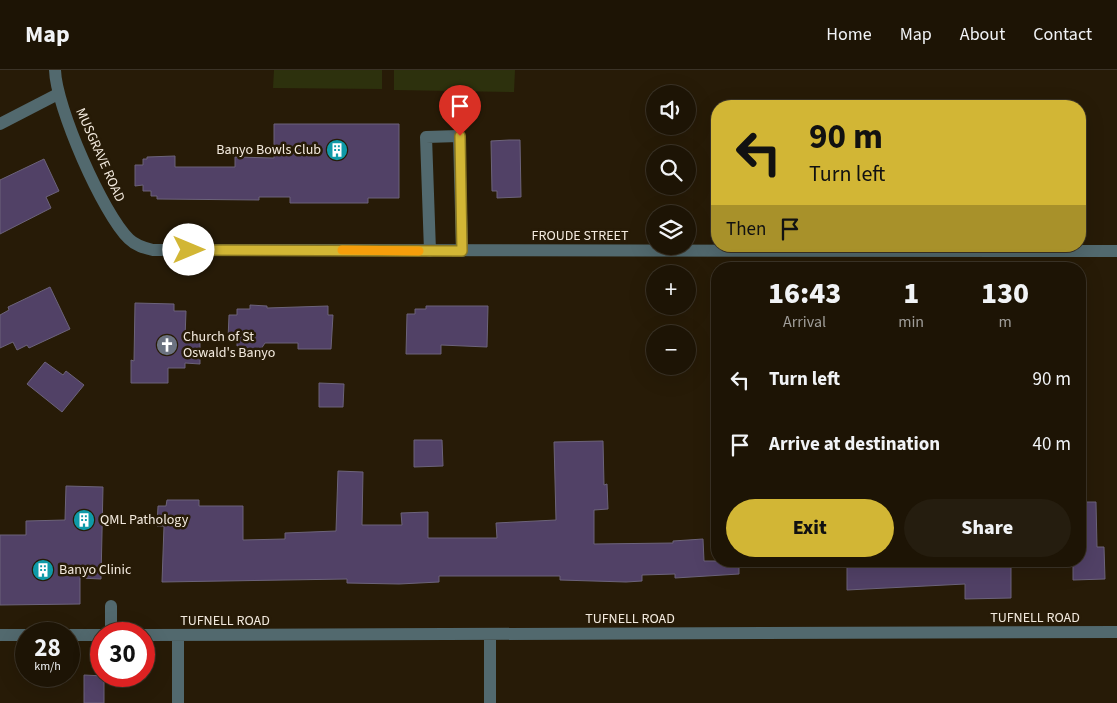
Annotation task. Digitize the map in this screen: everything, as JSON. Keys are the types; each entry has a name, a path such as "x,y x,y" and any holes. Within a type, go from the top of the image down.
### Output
{"street":[{"name":"MUSGRAVE ROAD","path":"55,70 58,94 75,141 110,215 134,244"},
{"path":"0,124 58,94"},
{"path":"430,251 426,137 460,136 462,251"},
{"name":"FROUDE STREET","path":"134,244 153,250 711,251"},
{"name":"FROUDE STREET","path":"1086,252 1117,252"},
{"path":"111,606 111,622"},
{"name":"TUFNELL ROAD","path":"155,635 1117,632"},
{"path":"490,634 490,703"},
{"path":"0,635 15,635"},
{"path":"178,636 178,703"}],"green space":[{"path":"274,70 382,70 382,89 273,88"},
{"path":"394,70 515,70 514,92 394,90"}],"building":[{"name":"Banyo Bowls Club","path":"274,124 399,124 399,198 368,198 368,203 290,203 290,197 259,197 259,200 157,199 157,196 151,196 151,191 143,191 143,185 135,186 135,165 143,165 143,159 147,159 147,157 175,156 175,167 235,167 235,157 274,158"},
{"path":"520,140 521,197 497,198 497,191 492,191 491,141"},
{"path":"44,159 59,191 46,197 51,208 0,234 0,180"},
{"path":"50,287 70,329 29,348 27,345 17,350 13,342 0,348 0,315 9,310 8,307"},
{"name":"Church of St Oswald's Banyo","path":"135,303 174,304 174,311 186,311 185,338 200,338 200,364 185,363 185,368 168,368 168,383 131,383 131,360 134,361"},
{"path":"250,305 267,306 267,308 328,306 328,315 333,315 331,349 298,349 298,343 265,343 261,349 240,348 240,346 237,346 237,340 228,340 229,315 237,315 237,309 250,309"},
{"path":"426,306 488,306 487,347 441,345 441,354 406,354 407,314 415,314 415,309 426,309"},
{"path":"45,362 63,375 66,371 84,385 62,412 27,384"},
{"path":"319,383 344,384 343,407 319,407"},
{"path":"414,440 442,440 443,466 414,467"},
{"path":"603,441 604,485 607,484 608,509 594,510 594,544 673,543 673,541 703,539 704,561 711,561 711,567 739,567 739,574 675,578 675,574 642,575 642,581 626,582 560,580 560,576 439,576 439,582 399,584 347,583 347,579 162,582 164,526 157,526 158,506 166,506 167,500 199,500 199,506 243,506 243,540 285,539 285,533 336,531 338,471 363,472 362,525 402,525 401,513 428,512 428,538 497,538 496,523 556,520 554,442"},
{"path":"66,486 103,487 101,579 80,578 80,604 0,605 0,535 26,535 26,521 65,520"},
{"path":"1086,502 1096,502 1097,547 1104,547 1105,579 1073,580 1073,567 1086,567"},
{"path":"847,567 1011,567 1011,598 965,599 965,584 847,590"},
{"path":"84,675 90,675 90,687 104,687 104,703 84,703"}],"slow traffic":[{"path":"342,250 419,251"}],"place":[{"name":"Banyo Bowls Club","path":"337,150"},
{"name":"Church of St Oswald's Banyo","path":"167,345"},
{"name":"QML Pathology","path":"84,520"},
{"name":"Banyo Clinic","path":"43,570"}],"route":[{"path":"189,250 462,251 460,136"}]}
